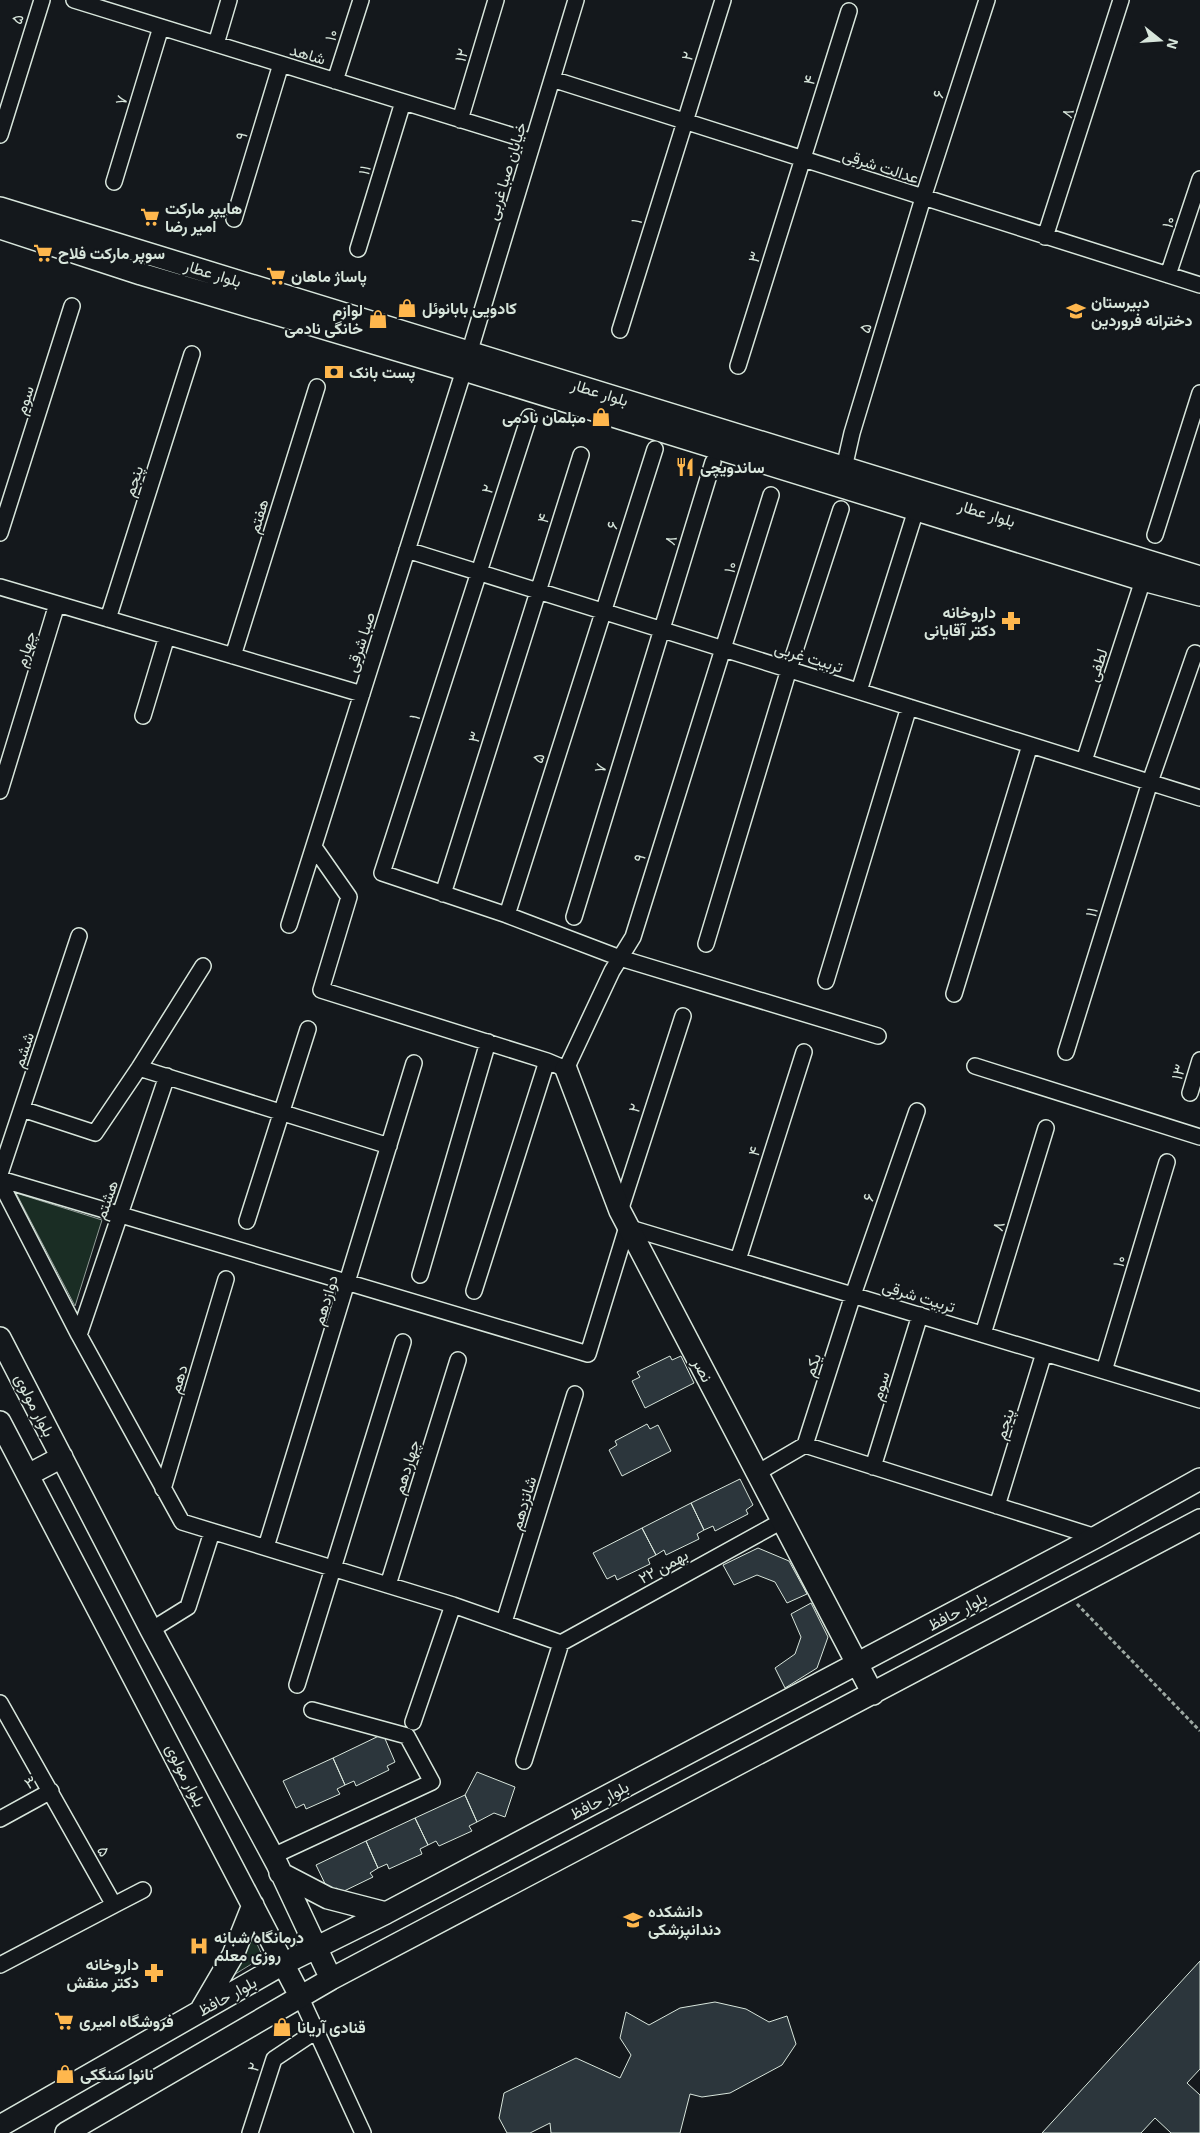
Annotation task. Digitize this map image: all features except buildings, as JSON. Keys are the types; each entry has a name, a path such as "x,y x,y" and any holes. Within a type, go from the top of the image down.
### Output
{"street":[{"name":"۵","path":"0,135 42,0"},
{"name":"شاهد","path":"74,0 91,2 161,27 533,142"},
{"path":"216,44 229,0"},
{"name":"۱۰","path":"335,81 361,0"},
{"name":"۱۲","path":"460,120 496,0"},
{"name":"خیابان صبا غربی","path":"467,361 576,0"},
{"name":"۲","path":"685,122 723,0"},
{"name":"۶","path":"923,198 987,0"},
{"name":"۸","path":"1045,237 1121,0"},
{"name":"۴","path":"802,159 849,11"},
{"name":"۷","path":"114,182 161,27"},
{"name":"۹","path":"234,218 281,64"},
{"name":"عدالت شرقی","path":"552,79 1200,285"},
{"name":"۱۱","path":"358,249 403,102"},
{"name":"۱","path":"620,330 685,122"},
{"name":"۳","path":"738,366 802,159"},
{"name":"۱۰","path":"1168,275 1200,179"},
{"name":"۵","path":"844,468 852,433 923,198"},
{"name":"بلوار عطار","path":"0,208 916,510 1143,580 1200,595"},
{"name":"بلوار عطار","path":"0,228 141,274 467,361 844,468 1200,577"},
{"name":"سوم","path":"0,533 72,306"},
{"name":"پنجم","path":"108,619 192,354"},
{"name":"صبا شرقی","path":"289,925 467,361"},
{"name":"هفتم","path":"232,656 317,386"},
{"path":"1155,535 1200,393"},
{"name":"۲","path":"478,572 529,417"},
{"name":"۶","path":"603,611 655,449"},
{"name":"۴","path":"538,591 581,455"},
{"name":"۸","path":"660,629 713,462"},
{"name":"۱۰","path":"724,649 771,496"},
{"path":"706,944 789,669 841,509"},
{"path":"859,691 916,510"},
{"name":"تربیت غربی","path":"408,550 1200,798"},
{"name":"۱","path":"443,894 382,874 478,572"},
{"name":"لطفی","path":"1084,761 1143,580"},
{"path":"0,587 362,694"},
{"name":"۳","path":"443,894 538,591"},
{"name":"چهارم","path":"0,791 57,604"},
{"name":"۵","path":"507,915 603,611"},
{"name":"۷","path":"574,917 660,629"},
{"path":"143,716 168,636"},
{"name":"۹","path":"474,1291 556,1065 632,937 724,649"},
{"name":"۱۱","path":"1066,1052 1150,782 1195,653"},
{"path":"826,981 909,707"},
{"path":"954,994 1030,745"},
{"path":"314,847 349,897 321,990 556,1065"},
{"path":"443,894 507,915 620,958 878,1036"},
{"name":"ششم","path":"0,1174 79,936"},
{"path":"22,1109 95,1133 139,1068 203,966"},
{"name":"۲","path":"349,1282 588,1354 682,1016"},
{"path":"247,1221 308,1029"},
{"path":"420,1276 488,1042"},
{"name":"۴","path":"738,1260 804,1052"},
{"name":"۱۳","path":"1190,1093 1200,1060"},
{"name":"دوازدهم","path":"266,1547 349,1282 414,1063"},
{"name":"نصر","path":"556,1065 624,1219 873,1694"},
{"path":"975,1066 1200,1137"},
{"path":"139,1068 389,1146"},
{"name":"هشتم","path":"80,1335 167,1076"},
{"name":"۶","path":"853,1295 916,1111"},
{"name":"۸","path":"983,1334 1046,1128"},
{"name":"۱۰","path":"1104,1371 1167,1162"},
{"path":"0,1180 349,1282"},
{"path":"0,1180 80,1335 182,1522 453,1605 561,1642 524,1761"},
{"name":"تربیت شرقی","path":"624,1219 738,1260 1200,1400"},
{"name":"دهم","path":"163,1489 226,1280"},
{"name":"یکم","path":"805,1445 853,1295"},
{"name":"سوم","path":"873,1467 920,1315"},
{"name":"بلوار مولوی","path":"0,1338 151,1630 276,1865 331,1979"},
{"path":"297,1685 402,1342"},
{"name":"پنجم","path":"997,1506 1044,1353"},
{"name":"چهاردهم","path":"388,1585 458,1360"},
{"name":"شانزدهم","path":"504,1622 574,1394"},
{"name":"بلوار مولوی","path":"0,1422 300,1996 363,2133"},
{"path":"757,1473 805,1445 1096,1537"},
{"path":"28,1475 62,1457"},
{"name":"بلوار حافظ","path":"0,2126 283,1964 386,1913 1096,1537 1200,1479"},
{"name":"بلوار حافظ","path":"66,2133 331,1979 1200,1520"},
{"name":"۲۲ بهمن","path":"561,1642 782,1521"},
{"path":"151,1630 188,1607 212,1532"},
{"path":"413,1722 453,1605"},
{"name":"۵","path":"0,1702 114,1905"},
{"path":"312,1710 407,1736 432,1782 276,1865 328,1898 386,1913"},
{"name":"۳","path":"0,1819 51,1791"},
{"path":"0,1966 143,1890"},
{"path":"199,2012 221,1978 253,1905"},
{"name":"۲","path":"250,2133 274,2059 316,2031"}],"path":[{"path":"1065,1593 1200,1731"}],"green space":[{"path":"16,1193 102,1220 75,1306"},
{"path":"252,1933 263,1957 232,1976"}],"place":[{"name":"هایپر مارکت امیر رضا","path":"150,217"},
{"name":"سوپر مارکت فلاح","path":"43,253"},
{"name":"پاساژ ماهان","path":"276,276"},
{"name":"کادویی بابانوئل","path":"407,308"},
{"name":"دبیرستان دخترانه فروردین","path":"1076,311"},
{"name":"لوازم خانگی نادمی","path":"378,319"},
{"name":"پست بانک","path":"334,372"},
{"name":"مبلمان نادمی","path":"601,417"},
{"name":"ساندویچی","path":"685,467"},
{"name":"داروخانه دکتر آقایانی","path":"1011,621"},
{"name":"دانشکده دندانپزشکی","path":"633,1920"},
{"name":"درمانگاه شبانه روزی معلم","path":"199,1946"},
{"name":"داروخانه دکتر منقش","path":"154,1973"},
{"name":"فروشگاه امیری","path":"64,2021"},
{"name":"قنادی آریانا","path":"282,2027"},
{"name":"نانوا سنگکی","path":"65,2074"}]}
